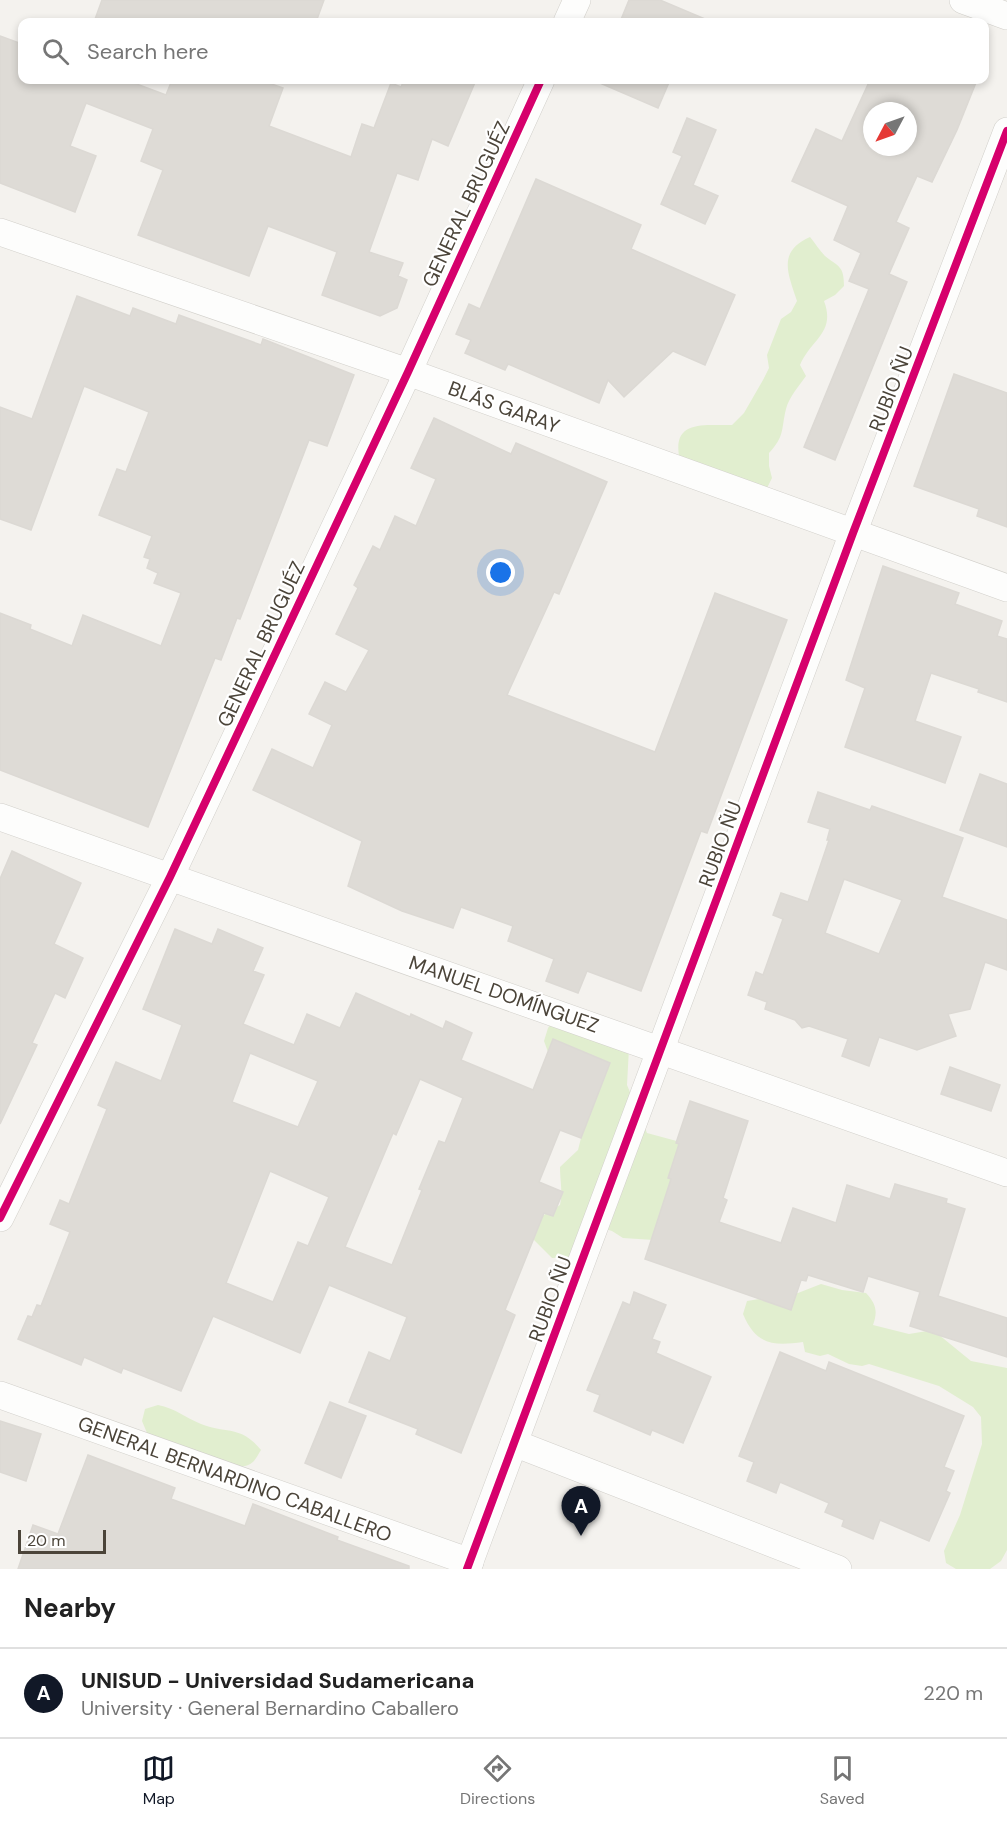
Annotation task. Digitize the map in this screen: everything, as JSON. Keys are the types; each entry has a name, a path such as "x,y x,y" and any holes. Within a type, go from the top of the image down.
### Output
{"street":[{"path":"569,18 578,0"},
{"path":"963,0 1007,16"},
{"name":"GENERAL BRUGUÉZ","path":"0,1218 170,877 408,372 539,84"},
{"name":"RUBIO ÑU","path":"468,1565 853,533 1007,131"},
{"name":"BLÁS GARAY","path":"0,232 408,372 1007,588"},
{"name":"MANUEL DOMÍNGUEZ","path":"0,817 1007,1173"},
{"name":"GENERAL BERNARDINO CABALLERO","path":"0,1395 468,1565"},
{"path":"514,1443 838,1569"}],"green space":[{"path":"810,237 825,256 840,268 844,286 824,301 827,312 825,328 800,365 806,376 789,400 782,432 769,453 772,478 766,490 679,456 678,444 686,430 702,425 732,425 744,413 769,368 767,355 781,319 791,312 797,301 788,272 789,256 793,249"},
{"path":"555,1018 629,1048 627,1085 647,1133 684,1143 654,1240 623,1238 599,1227 578,1257 552,1258 533,1239 539,1218 560,1205 560,1167 578,1150 581,1138 544,1041 548,1028"},
{"path":"821,1284 866,1293 875,1308 873,1325 909,1334 933,1330 971,1361 1007,1368 1007,1550 1001,1561 990,1569 956,1569 946,1563 944,1551 960,1515 982,1444 981,1417 973,1407 939,1386 869,1364 862,1366 849,1364 828,1354 820,1356 805,1352 803,1342 783,1344 767,1341 754,1332 743,1314 747,1301 798,1293"},
{"path":"158,1405 201,1424 240,1433 254,1442 261,1450 251,1464 237,1466 225,1464 147,1433 142,1421 145,1409"}],"building":[{"path":"102,0 324,0 317,18 95,18"},
{"path":"629,0 660,0 703,18 622,18"},
{"path":"0,36 18,43 18,84 137,84 166,95 170,84 272,84 283,88 269,126 351,157 362,124 374,128 391,84 401,87 402,84 474,84 448,146 432,139 418,180 397,173 369,252 403,263 398,276 407,280 397,308 380,316 322,295 337,252 268,226 249,276 138,235 163,170 141,161 153,129 86,103 70,146 96,156 75,212 0,183"},
{"path":"602,84 668,84 658,108"},
{"path":"868,84 975,84 957,130 932,182 917,176 896,222 909,228 889,274 907,282 835,460 804,447 869,289 849,281 861,253 834,240 848,206 792,181 816,129 842,141"},
{"path":"687,118 716,130 693,185 718,196 705,224 661,204 682,156 673,152"},
{"path":"536,179 641,225 631,249 735,295 705,365 673,351 624,397 608,380 599,403 508,364 505,370 465,353 471,340 456,334 469,304 480,309"},
{"path":"77,296 130,316 133,308 176,324 179,315 261,345 263,339 354,375 327,446 309,440 240,619 237,618 221,660 215,658 148,827 0,770 0,613 31,625 30,629 72,646 83,615 161,646 181,593 154,583 158,573 147,568 150,559 144,557 152,536 99,515 117,469 126,472 149,412 84,386 31,530 0,519 0,407 32,419"},
{"path":"954,374 1007,393 1007,527 977,516 979,509 914,486"},
{"path":"434,418 511,454 516,443 607,482 559,594 554,592 507,695 655,752 715,593 787,620 707,833 701,831 641,991 587,971 578,993 546,981 554,959 508,941 513,926 461,907 453,928 402,911 348,886 362,841 253,790 272,749 313,768 332,725 309,714 325,682 346,692 369,650 336,634 358,588 354,585 373,546 380,550 395,516 416,526 436,479 411,468"},
{"path":"883,566 959,593 955,604 1002,621 997,636 1007,639 1007,702 978,692 979,689 931,673 915,721 961,737 945,783 845,747 865,688 846,680"},
{"path":"980,774 1007,784 1007,847 960,830"},
{"path":"818,792 870,810 872,806 963,838 942,897 1007,920 1007,970 985,962 970,1009 948,1014 956,1036 917,1050 879,1037 869,1066 842,1056 848,1039 809,1026 802,1028 795,1020 765,1009 767,1002 748,995 756,972 763,975 783,919 773,915 781,893 808,902 829,840 827,840 830,829 808,822","holes":["844,879 902,900 879,954 825,933"]},
{"path":"12,851 81,883 54,944 83,958 65,998 55,993 32,1043 37,1045 0,1124 0,879"},
{"path":"175,929 212,944 218,929 263,948 253,971 264,975 243,1024 294,1045 307,1014 340,1028 356,993 443,1029 446,1021 472,1033 461,1060 533,1090 553,1039 610,1063 581,1138 560,1130 539,1182 563,1192 553,1216 544,1213 505,1310 515,1315 461,1453 416,1434 418,1429 349,1402 369,1352 390,1361 407,1317 329,1285 300,1353 213,1316 181,1391 123,1368 121,1373 84,1357 81,1365 18,1339 28,1316 32,1317 37,1305 41,1306 70,1232 50,1224 60,1200 69,1204 107,1109 98,1105 116,1062 161,1081 182,1025 143,1009","holes":["250,1053 318,1081 298,1127 232,1102","420,1079 463,1098 445,1143 439,1141 392,1265 345,1247 393,1133 396,1135","270,1171 329,1197 308,1246 298,1242 273,1302 226,1283"]},
{"path":"950,1067 1000,1085 991,1111 941,1094"},
{"path":"690,1101 748,1121 723,1198 727,1200 719,1222 781,1243 793,1208 836,1223 847,1185 890,1199 895,1184 947,1199 946,1203 965,1209 938,1296 1007,1318 1007,1357 910,1326 920,1292 868,1276 863,1292 808,1275 806,1281 801,1280 791,1310 645,1259 671,1179 668,1178 679,1144 676,1143"},
{"path":"634,1292 666,1305 652,1339 660,1342 656,1353 711,1377 683,1443 652,1430 650,1435 594,1411 600,1395 587,1390 623,1302 630,1305"},
{"path":"780,1352 826,1371 829,1362 964,1416 944,1467 954,1471 946,1491 950,1493 929,1541 880,1520 873,1539 842,1526 844,1520 825,1512 829,1503 780,1482 776,1493 747,1481 754,1462 739,1456"},
{"path":"330,1402 366,1416 341,1478 305,1463"},
{"path":"0,1421 41,1434 26,1481 0,1472"},
{"path":"88,1455 175,1488 171,1499 245,1526 253,1504 338,1537 337,1540 409,1566 409,1569 18,1569 33,1525 58,1534"}],"cycle path":[{"path":"0,1218 170,877 408,372 539,84"},
{"path":"467,1569 853,533 1007,131"}],"place":[{"name":"UNISUD - Universidad Sudamericana","path":"581,1536"}]}
